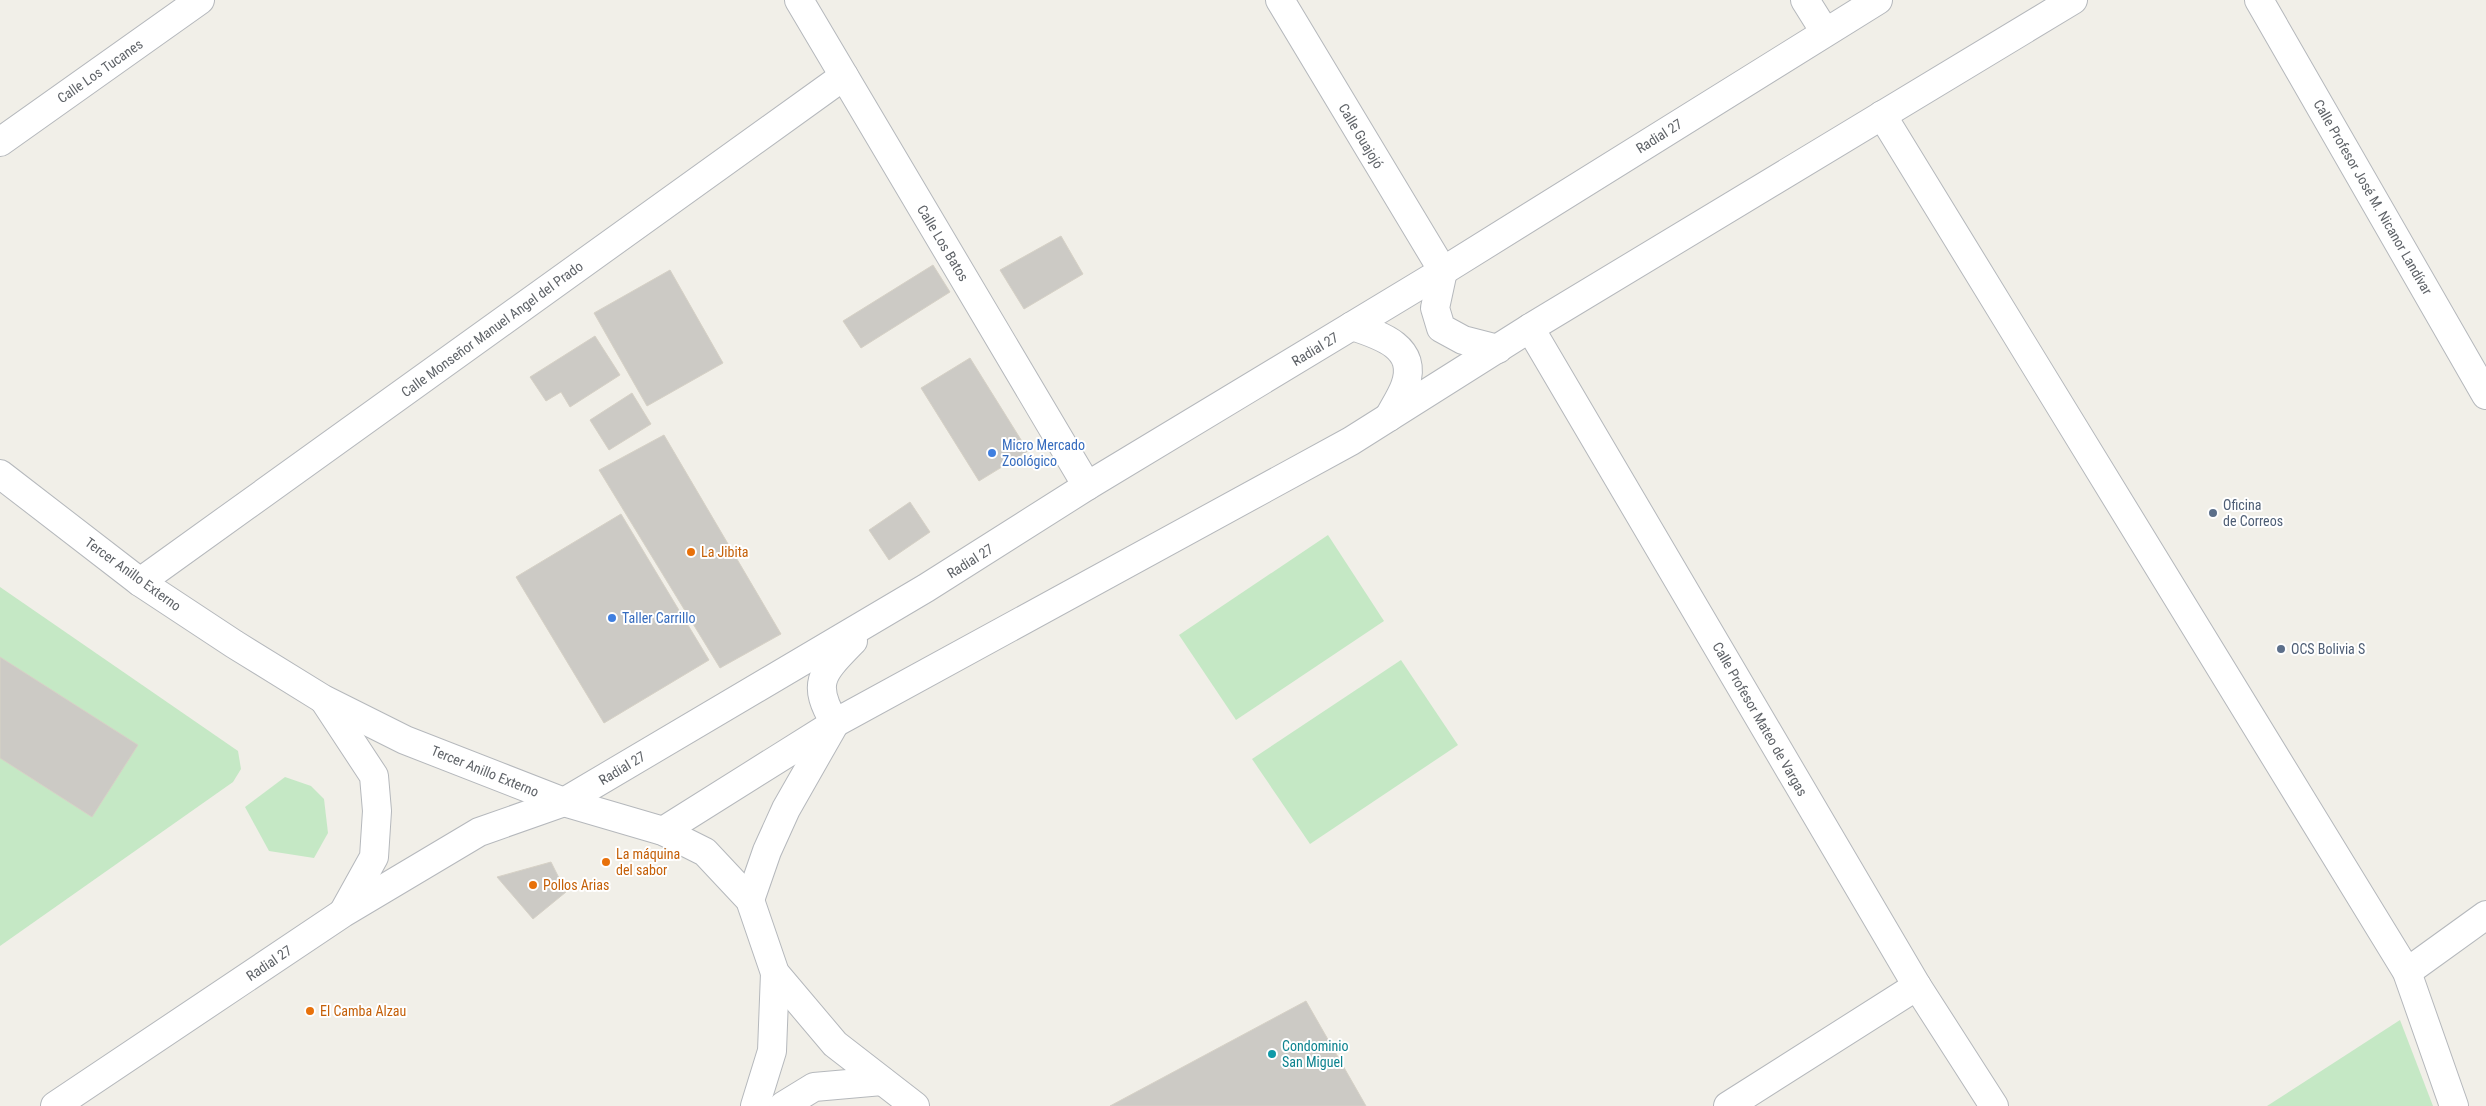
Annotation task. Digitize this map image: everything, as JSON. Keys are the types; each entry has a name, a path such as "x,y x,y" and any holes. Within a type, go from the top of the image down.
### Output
{"street":[{"name":"Calle Los Tucanes","path":"0,142 200,0"},
{"name":"Calle Los Batos","path":"799,0 1087,486"},
{"name":"Calle Guajojó","path":"1280,0 1443,271"},
{"path":"1805,0 1825,32"},
{"name":"Radial 27","path":"55,1106 343,913 479,832 564,802 878,616 1087,486 1443,271 1878,0"},
{"path":"663,831 835,723 1351,441 1530,328 2073,0"},
{"name":"Calle Profesor José M. Nicanor Landívar","path":"2259,0 2486,395"},
{"name":"Calle Monseñor Manuel Angel del Prado","path":"140,582 844,76"},
{"path":"1882,115 2407,972 2454,1106"},
{"path":"1443,271 1435,308 1441,328 1463,340 1498,349"},
{"path":"1352,326 1381,335 1396,345 1406,360 1408,373 1405,386 1389,417"},
{"name":"Calle Profesor Mateo de Vargas","path":"1530,328 1917,986 1994,1106"},
{"name":"Tercer Anillo Externo","path":"0,474 140,582 234,644 323,699 406,740 564,802 663,831 705,852 750,900 775,972 835,1044 914,1106"},
{"path":"835,723 822,698 821,684 829,665 878,616"},
{"path":"323,699 374,776 377,812 374,857 343,913"},
{"path":"750,900 767,851 786,809 835,723"},
{"path":"2407,972 2486,914"},
{"path":"755,1106 772,1051 775,972"},
{"path":"1728,1106 1917,986"},
{"path":"783,1106 814,1087 882,1081"}],"green space":[{"path":"1328,535 1384,621 1236,720 1179,635"},
{"path":"0,587 238,751 241,769 233,782 0,946"},
{"path":"1401,660 1458,745 1310,844 1252,759"},
{"path":"285,777 311,786 324,799 328,833 314,858 269,851 245,807"},
{"path":"2400,1020 2433,1106 2267,1106"}],"building":[{"path":"1061,236 1083,274 1024,309 1000,270"},
{"path":"933,265 950,292 861,348 843,321"},
{"path":"670,270 723,363 647,406 594,313"},
{"path":"595,336 620,375 570,407 561,392 546,401 530,377"},
{"path":"970,358 1028,451 979,481 921,388"},
{"path":"632,393 651,424 609,450 590,420"},
{"name":"La Jibita","path":"664,435 781,634 720,668 599,470"},
{"path":"910,502 930,532 889,560 869,530"},
{"name":"Taller Carrillo","path":"621,514 709,660 604,723 516,577"},
{"path":"0,657 138,745 92,817 0,758"},
{"name":"Pollos Arias","path":"551,862 566,892 533,919 497,877"},
{"name":"Condominio San Miguel","path":"1306,1001 1366,1106 1110,1106"}],"place":[{"name":"Micro Mercado Zoológico","path":"992,453"},
{"name":"Oficina de Correos","path":"2213,513"},
{"name":"La Jibita","path":"691,552"},
{"name":"Taller Carrillo","path":"612,618"},
{"name":"OCS Bolivia S","path":"2281,649"},
{"name":"La máquina del sabor","path":"606,862"},
{"name":"Pollos Arias","path":"533,885"},
{"name":"El Camba Alzau","path":"310,1011"},
{"name":"Condominio San Miguel","path":"1272,1054"}]}
